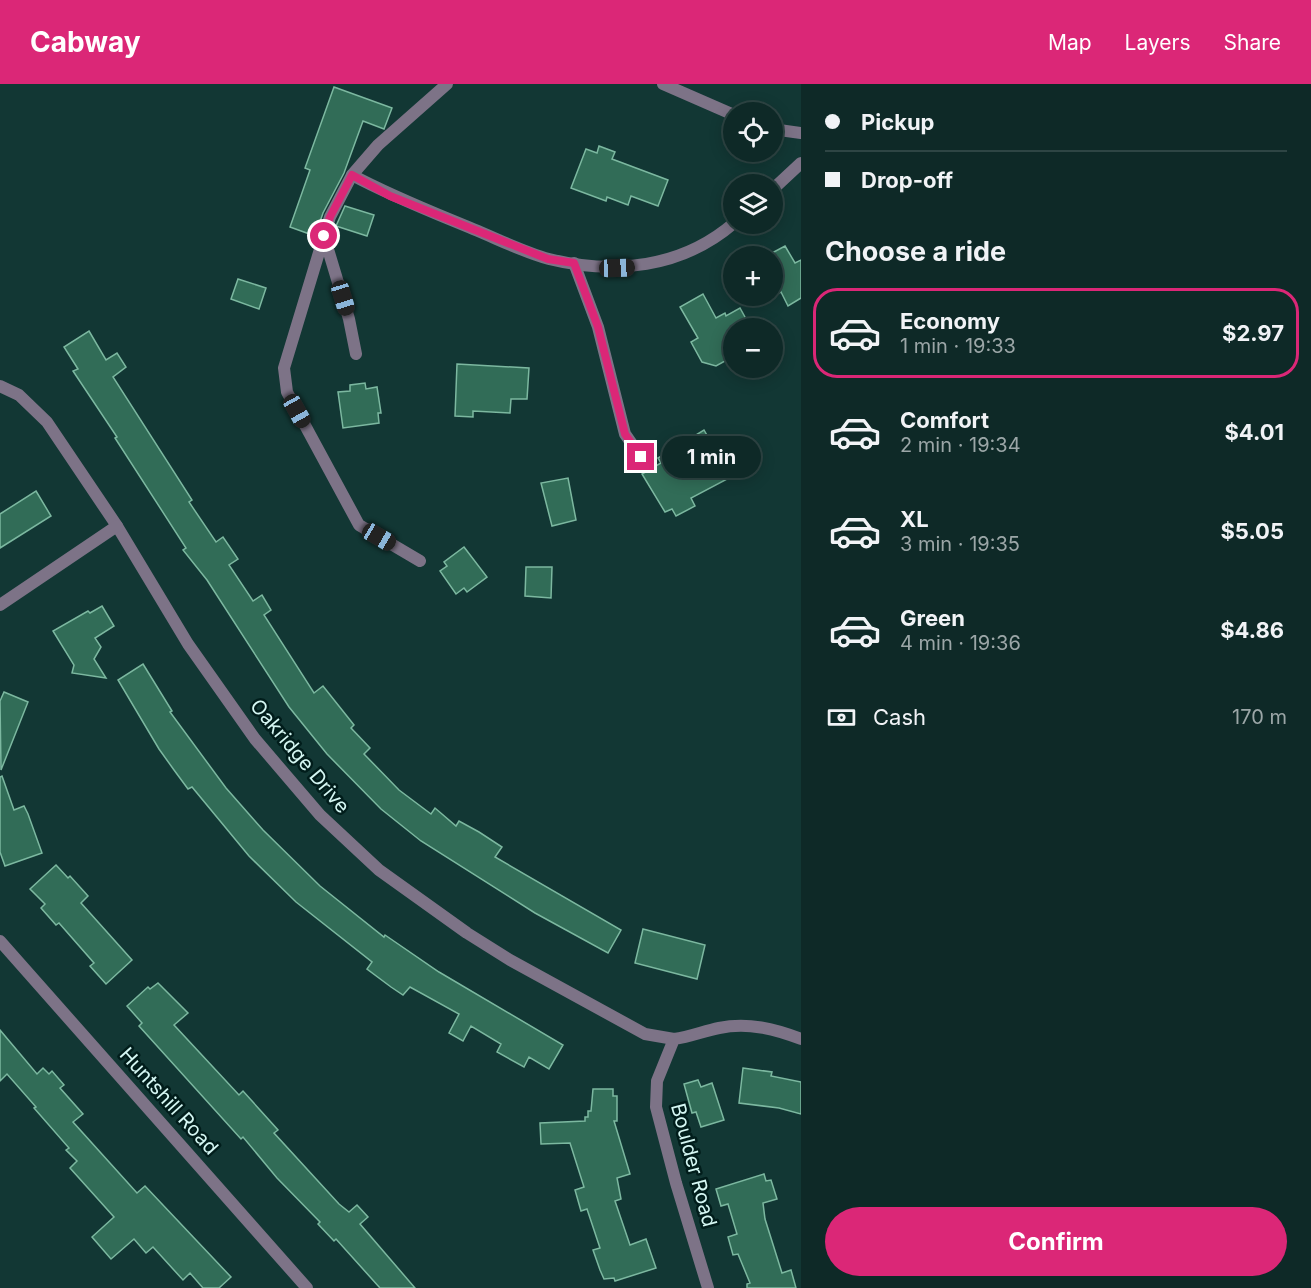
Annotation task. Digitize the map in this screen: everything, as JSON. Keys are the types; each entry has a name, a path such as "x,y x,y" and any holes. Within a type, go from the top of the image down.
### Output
{"street":[{"path":"420,561 359,525 287,392 284,368 330,217 352,175 378,145 447,84"},
{"path":"663,84 723,110"},
{"path":"783,131 801,133"},
{"path":"783,180 801,163"},
{"path":"352,175 390,196 548,259 601,268 633,267 683,255 723,233"},
{"path":"324,236 349,319 356,354"},
{"path":"574,263 598,327 625,434 641,457"},
{"name":"Oakridge Drive","path":"0,386 19,395 47,422 117,526 188,644 255,739 320,816 379,870 467,933 510,960 645,1034 674,1039"},
{"path":"0,605 117,526"},
{"name":"Huntshill Road","path":"0,942 307,1288"},
{"path":"674,1039 720,1028 757,1026 801,1039"},
{"name":"Boulder Road","path":"674,1039 657,1081 656,1107 708,1288"}],"building":[{"path":"334,87 392,108 384,129 363,121 344,173 323,213 315,236 290,227 310,170 305,168"},
{"path":"599,146 615,152 612,159 668,180 658,206 631,196 628,205 607,197 606,201 571,188 586,149 597,153"},
{"path":"345,206 374,215 367,236 336,226"},
{"path":"785,246 795,263 801,260 801,298 788,306 783,296 783,247"},
{"path":"238,279 266,288 259,309 231,299"},
{"path":"703,294 716,318 725,313 726,316 740,308 746,318 723,318 723,362 716,366 702,362 691,342 698,338 680,307"},
{"path":"89,331 106,360 117,353 126,367 113,377 192,500 189,502 216,542 223,537 238,559 229,565 253,601 262,595 271,610 264,615 314,693 323,686 354,725 351,728 370,748 364,754 399,790 431,814 435,808 456,826 459,821 479,832 502,847 495,857 621,930 608,953 535,913 421,841 381,809 327,754 289,707 207,580 183,550 186,548 73,371 78,369 64,347"},
{"path":"457,364 529,368 527,399 511,399 510,413 473,411 473,417 455,416"},
{"path":"365,383 366,389 377,387 381,413 378,413 379,423 343,428 338,392 350,391 350,385"},
{"path":"704,430 731,477 691,498 695,506 676,516 672,509 665,512 642,474 661,463 658,458"},
{"path":"568,478 576,520 552,526 541,483"},
{"path":"36,491 51,516 0,548 0,514"},
{"path":"464,547 487,577 467,592 464,588 456,594 440,571 447,566 444,562"},
{"path":"526,567 552,567 551,598 525,596"},
{"path":"102,606 114,626 95,638 101,647 94,659 106,678 72,673 74,665 53,631 88,611 90,613"},
{"path":"143,664 172,711 170,712 226,788 263,830 320,886 384,937 385,935 439,972 563,1045 549,1069 529,1057 524,1067 497,1052 501,1044 471,1026 463,1041 449,1033 459,1014 410,987 403,995 367,969 372,962 296,902 249,856 192,787 188,789 159,749 118,680"},
{"path":"4,692 28,702 1,770 0,701"},
{"path":"2,776 14,810 24,806 42,853 5,866 0,852 0,777"},
{"path":"56,865 68,878 70,876 88,896 81,903 132,960 106,984 90,966 94,963 59,923 56,925 41,908 45,904 30,889"},
{"path":"643,929 705,945 697,979 635,963"},
{"path":"158,983 188,1013 174,1025 239,1095 243,1091 278,1130 274,1133 339,1204 349,1212 357,1205 368,1217 360,1224 415,1288 380,1288 336,1239 334,1241 318,1224 320,1222 139,1026 142,1023 127,1006 148,987 150,989"},
{"path":"0,1030 37,1074 43,1068 49,1074 52,1071 64,1085 60,1088 83,1114 73,1122 137,1193 145,1186 231,1277 219,1288 203,1288 190,1273 183,1280 153,1247 146,1253 134,1239 111,1259 92,1237 114,1217 70,1168 77,1161 66,1150 69,1148 34,1108 36,1107 7,1074 0,1081"},
{"path":"743,1068 772,1072 771,1076 801,1082 801,1114 779,1108 739,1103"},
{"path":"698,1080 701,1087 712,1083 724,1120 701,1127 696,1112 692,1113 684,1084"},
{"path":"593,1089 613,1089 613,1096 617,1096 617,1121 614,1121 630,1174 617,1178 621,1199 615,1201 630,1245 646,1239 656,1268 615,1281 614,1278 604,1279 593,1250 600,1248 587,1209 581,1211 575,1190 584,1187 570,1143 541,1144 540,1123 585,1121 588,1111 591,1111"},
{"path":"764,1174 766,1181 771,1180 777,1199 763,1203 765,1219 782,1273 791,1270 796,1288 747,1288 747,1284 750,1283 738,1254 733,1255 728,1237 737,1234 728,1204 721,1206 716,1189"}],"route":[{"path":"324,236 330,217 352,175 390,196 548,259 574,263 598,327 625,434 641,457"}]}
